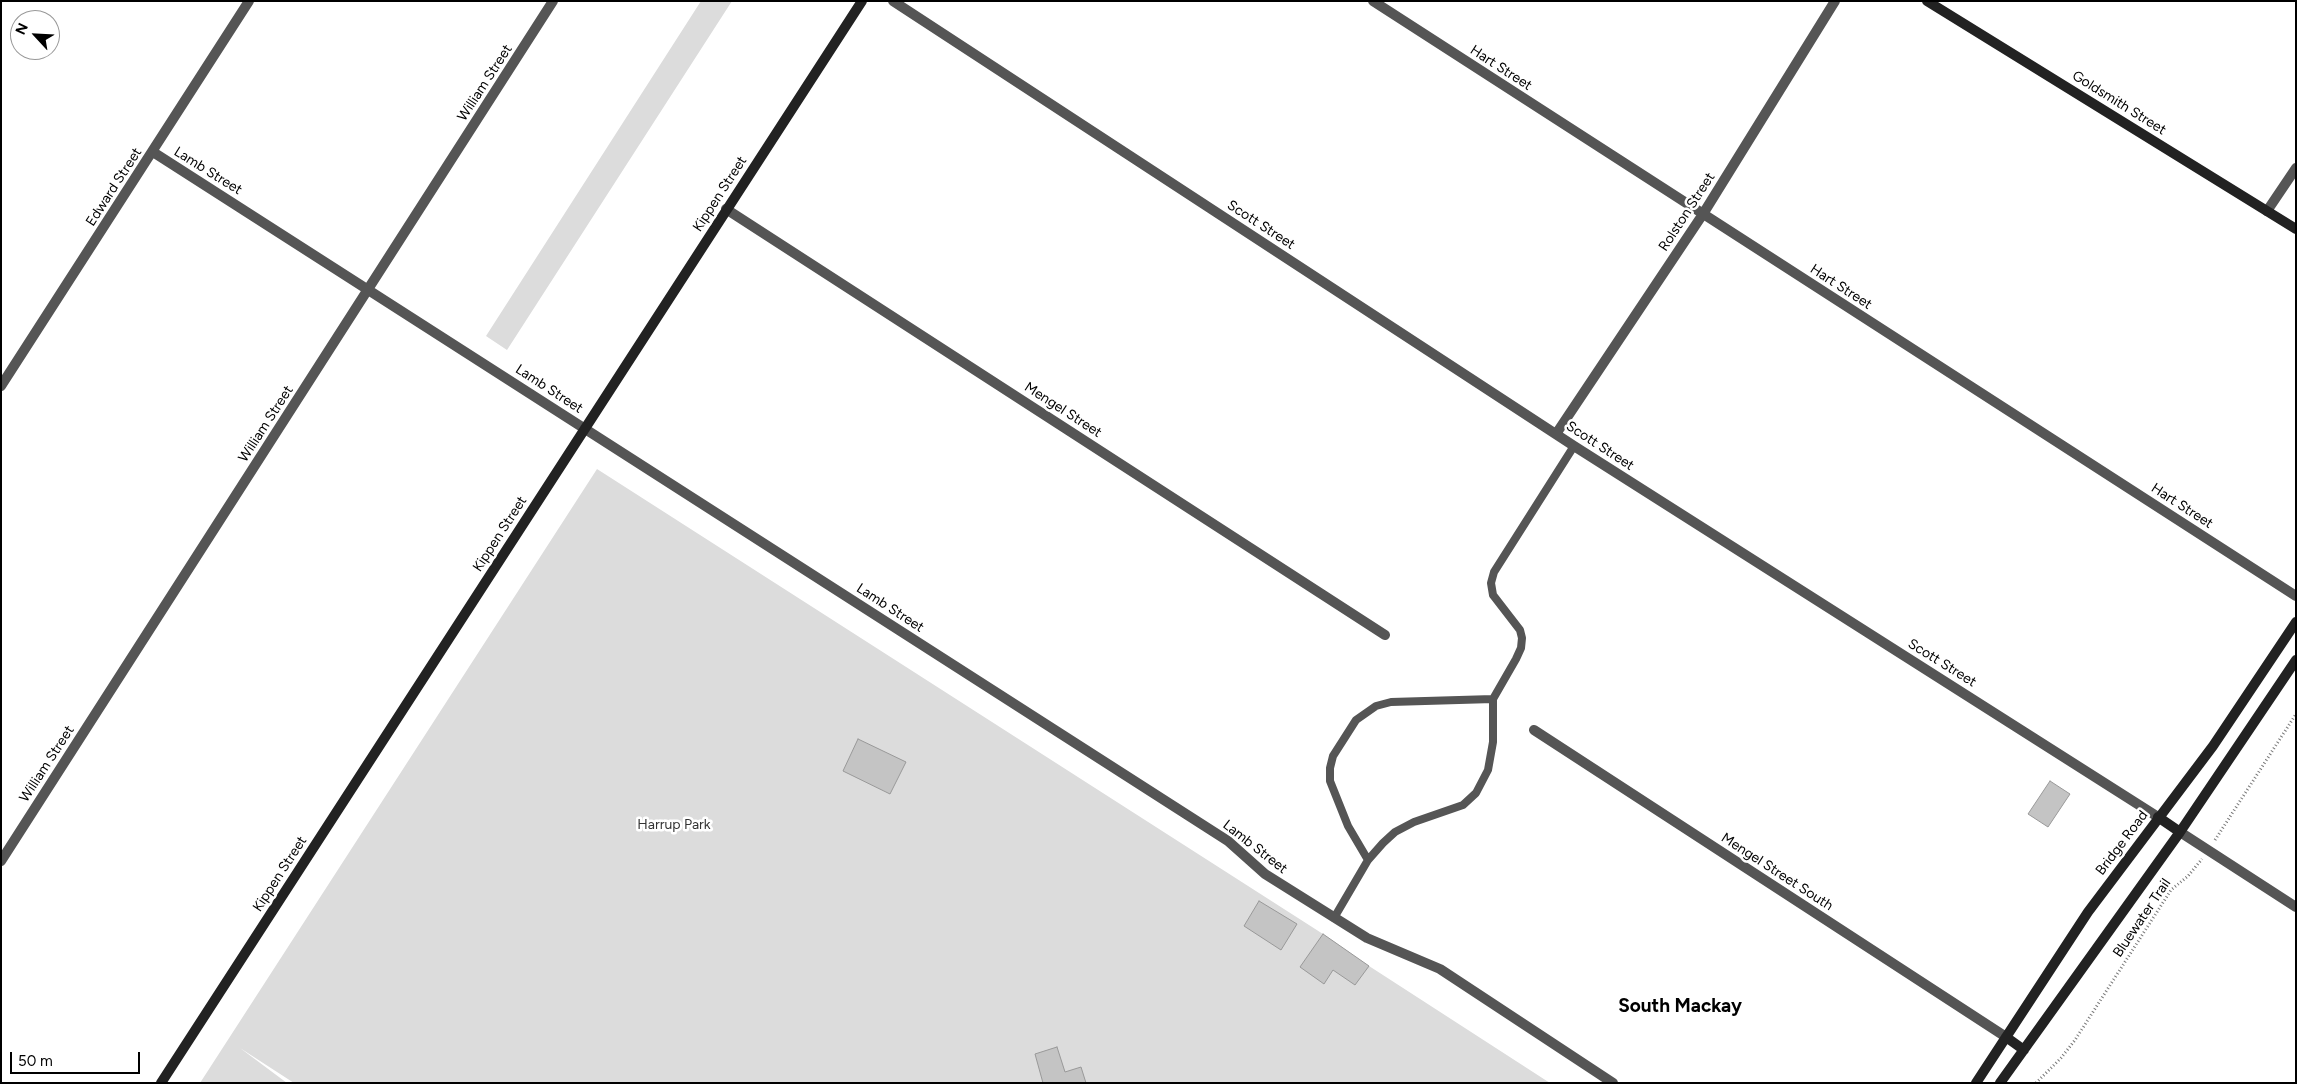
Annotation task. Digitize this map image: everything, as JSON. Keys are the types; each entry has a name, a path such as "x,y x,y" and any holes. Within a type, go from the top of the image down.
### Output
{"street":[{"name":"Edward Street","path":"1,386 249,1"},
{"name":"William Street","path":"1,861 553,1"},
{"name":"Kippen Street","path":"162,1083 862,1"},
{"name":"Scott Street","path":"893,1 1574,446 2158,817 2296,907"},
{"name":"Hart Street","path":"1373,1 2296,596"},
{"name":"Rolston Street","path":"1556,434 1703,214 1834,1"},
{"name":"Goldsmith Street","path":"1927,1 2296,229"},
{"name":"Lamb Street","path":"153,152 1228,841 1265,874 1334,918 1378,943 1440,969 1613,1083"},
{"path":"2267,211 2296,168"},
{"name":"Mengel Street","path":"726,209 1385,635"},
{"name":"Bridge Road","path":"1976,1083 2083,919 2217,741 2296,622"},
{"path":"2000,1083 2180,832 2296,660"},
{"name":"Mengel Street South","path":"1534,730 2006,1037"},
{"path":"2006,1037 2024,1050"}],"lane":[{"path":"1334,918 1368,860 1395,832 1414,822 1463,805 1476,793 1488,770 1493,742 1493,699 1519,654 1522,638 1520,630 1493,595 1490,583 1494,572 1574,446"},
{"path":"1368,860 1348,826 1330,781 1330,768 1333,756 1356,720 1376,706 1391,702 1493,699"}],"path":[{"name":"Bluewater Trail","path":"2036,1083 2061,1058 2075,1040 2172,890 2188,876 2208,850 2296,714"}],"green space":[{"path":"701,1 732,1 507,350 486,336"},
{"name":"Harrup Park","path":"597,469 1323,934 1369,966 1550,1083 294,1083 240,1048 287,1083 200,1083"}],"building":[{"path":"858,739 906,762 890,794 843,771"},
{"path":"2050,781 2070,794 2048,827 2028,814"},
{"path":"1259,901 1297,924 1281,950 1244,926"},
{"path":"1323,934 1369,966 1355,985 1333,970 1324,984 1300,967"},
{"path":"1057,1047 1065,1072 1081,1067 1086,1083 1043,1083 1035,1054"}],"district":[{"name":"South Mackay","path":"1680,1006"}]}
